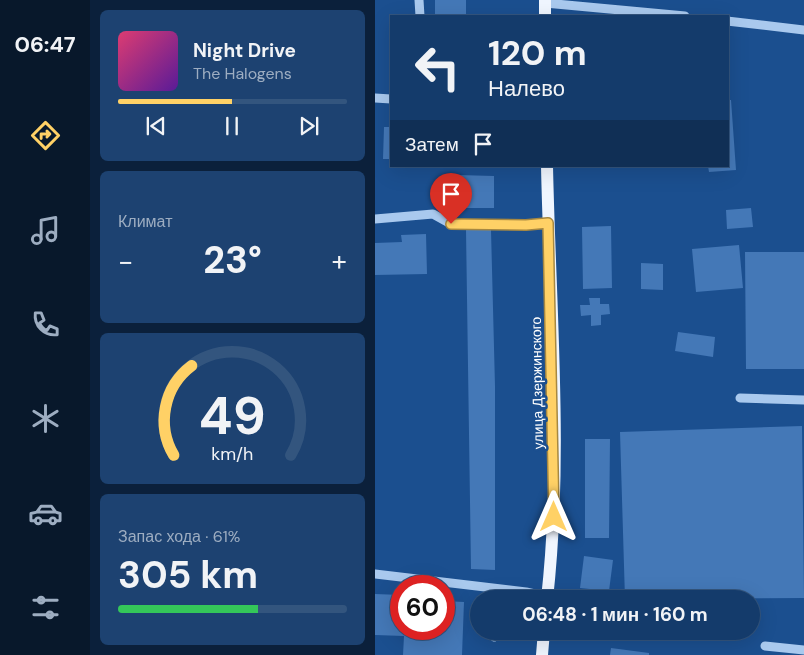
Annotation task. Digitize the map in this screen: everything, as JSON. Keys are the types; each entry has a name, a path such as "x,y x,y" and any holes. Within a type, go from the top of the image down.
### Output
{"main road":[{"path":"545,1 545,15"},
{"name":"улица Дзержинского","path":"547,167 554,517 548,590"},
{"path":"542,655 543,640"}],"street":[{"path":"419,0 420,15"},
{"path":"545,1 676,15"},
{"path":"729,21 804,30"},
{"path":"375,98 390,99"},
{"path":"375,219 433,214 451,224 526,225 548,223"},
{"path":"740,398 804,400"},
{"path":"375,574 474,590"},
{"path":"765,646 804,650"}],"building":[{"path":"435,0 466,0 466,15 435,15"},
{"path":"729,100 731,100 736,170 709,172 708,167 729,167"},
{"path":"384,127 390,127 390,159 383,159"},
{"path":"458,175 494,176 494,208 458,208"},
{"path":"751,208 753,227 727,229 726,210"},
{"path":"611,226 612,288 583,289 582,227"},
{"path":"466,230 491,230 495,386 495,570 471,569"},
{"path":"426,234 427,274 375,275 375,243 402,242 401,235"},
{"path":"739,245 743,288 696,292 692,249"},
{"path":"745,252 804,252 804,369 746,369"},
{"path":"641,263 663,264 663,290 641,289"},
{"path":"589,298 600,298 600,304 609,304 610,314 601,315 601,325 591,326 591,315 581,316 580,305 590,305"},
{"path":"678,332 715,337 713,357 675,351"},
{"path":"802,426 804,598 760,598 760,590 625,590 620,432"},
{"path":"585,439 610,439 609,538 585,538"},
{"path":"584,556 613,560 609,590 580,588"},
{"path":"375,594 390,595 390,636 375,635"},
{"path":"455,602 464,602 462,655 403,655 404,640 455,640"},
{"path":"611,648 649,653 649,655 610,655"}],"route":[{"path":"451,224 526,225 548,223 554,517"}]}
